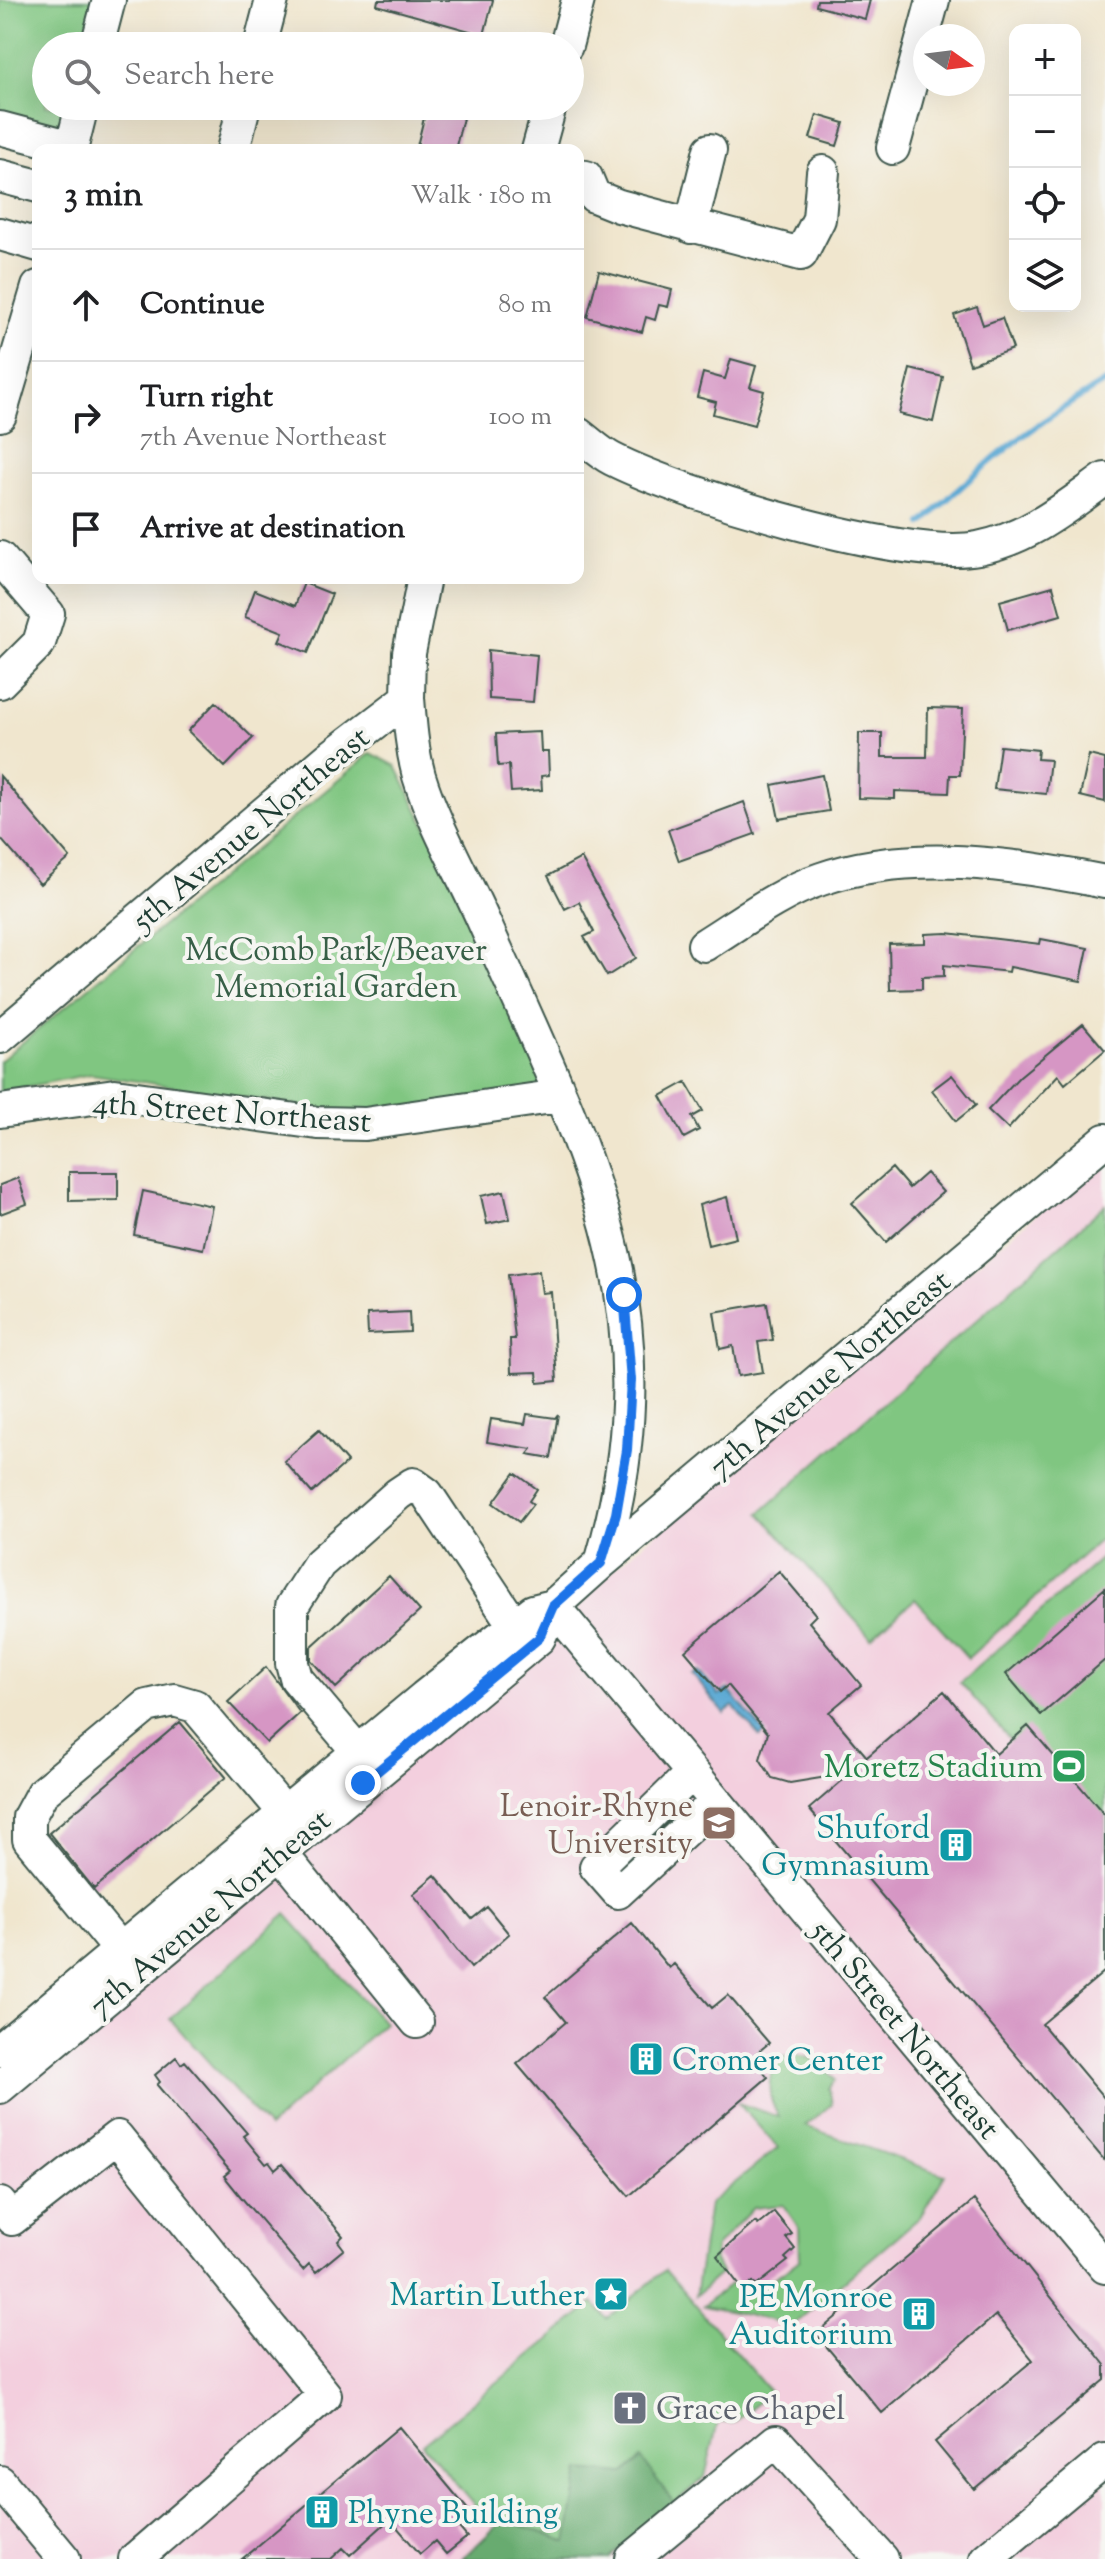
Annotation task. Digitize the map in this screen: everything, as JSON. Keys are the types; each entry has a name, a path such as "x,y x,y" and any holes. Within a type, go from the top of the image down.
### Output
{"street":[{"path":"101,32 109,0"},
{"path":"264,32 272,0"},
{"path":"570,32 578,0"},
{"path":"893,148 933,0"},
{"path":"73,144 79,120"},
{"path":"234,144 240,120"},
{"path":"540,144 546,120"},
{"path":"0,128 58,144"},
{"path":"691,227 710,150"},
{"path":"584,177 594,196 691,227 801,254 819,219 823,172"},
{"path":"0,176 32,184"},
{"path":"0,234 32,243"},
{"path":"0,415 32,307"},
{"path":"584,438 610,458 715,497 836,532 950,551 1000,543 1035,529 1105,479"},
{"path":"0,558 48,614 39,643 10,672"},
{"path":"423,584 409,653 408,698 419,777 559,1096 611,1232 629,1337 627,1450 616,1514 601,1563"},
{"name":"5th Avenue Northeast","path":"0,1037 329,758 408,698"},
{"path":"704,945 787,893 819,879 885,863 920,861 1017,869 1105,882"},
{"name":"4th Street Northeast","path":"0,1111 115,1095 318,1123 365,1124 559,1096"},
{"name":"7th Avenue Northeast","path":"0,2050 120,1950 368,1762 539,1638 553,1606 601,1563 1105,1140"},
{"path":"368,1762 296,1678 292,1663 292,1606 319,1564 413,1484 427,1494 514,1625"},
{"name":"7th Avenue Northeast","path":"368,1762 514,1625 533,1611 553,1606"},
{"name":"5th Street Northeast","path":"553,1606 1103,2260"},
{"path":"120,1950 29,1839 29,1817 42,1793 147,1706 174,1700 195,1706 276,1832 417,2022"},
{"path":"692,1773 596,1867 618,1892 716,1802"},
{"name":"7th Avenue Northeast","path":"0,2087 276,1832"},
{"path":"0,2204 12,2219 117,2137 325,2395 135,2559"},
{"path":"632,2559 776,2441 882,2559"},
{"path":"986,2559 1105,2460"},
{"path":"0,2482 64,2559"}],"shaded area":[{"name":"Lenoir-Rhyne University","path":"1105,1157 1105,2559 0,2559 0,2102 551,1639 615,1568"}],"green space":[{"path":"0,0 97,0 89,32 32,32 32,120 66,120 63,131 0,115"},
{"name":"McComb Park/Beaver Memorial Garden","path":"371,753 396,766 555,1085 365,1116 91,1074 0,1092 0,1061"},
{"path":"1105,1205 1105,1535 968,1658 915,1599 871,1638 760,1513"},
{"name":"Moretz Stadium","path":"1105,1555 1105,1849 960,1682"},
{"path":"286,1914 384,2023 268,2128 170,2019"},
{"path":"796,2055 818,2062 835,2080 829,2088 832,2104 805,2126 945,2175 920,2217 793,2325 703,2306 730,2284 751,2294 800,2260 799,2228 783,2205 753,2208 716,2247 714,2259 721,2273 695,2296 709,2204 778,2148 738,2103 779,2117 770,2095 775,2059"},
{"path":"665,2270 770,2392 733,2423 718,2422 705,2477 674,2503 641,2459 568,2542 478,2509 422,2444 594,2303 607,2319"},
{"path":"641,2458 674,2503 609,2559 462,2559 504,2519 567,2542 580,2470 625,2474"}],"water":[{"path":"698,1671 719,1695 728,1689 765,1733 760,1737 733,1706 724,1713 692,1674"}],"building":[{"path":"378,0 493,0 485,32 473,32 377,5"},
{"path":"817,0 870,0 865,19 816,6"},
{"path":"817,115 844,123 837,146 810,138"},
{"path":"424,120 462,120 456,144 418,144"},
{"path":"599,271 672,290 668,307 659,305 655,320 646,317 642,332 587,317"},
{"path":"977,307 983,325 1002,318 1013,349 970,364 954,315"},
{"path":"731,359 756,366 750,387 764,391 754,425 713,414 716,402 697,397 703,373 725,379"},
{"path":"910,369 943,377 933,422 899,414"},
{"path":"304,584 332,594 308,653 279,641 283,632 245,617 255,590 295,606"},
{"path":"1053,586 1061,615 1008,630 1000,601"},
{"path":"488,650 537,655 533,702 489,699"},
{"path":"216,702 253,738 225,767 188,731"},
{"path":"928,708 963,709 960,775 950,775 949,793 895,791 895,799 858,798 859,733 882,733 882,757 927,757"},
{"path":"540,732 541,752 548,752 549,775 541,776 542,790 511,792 509,765 498,766 496,734"},
{"path":"1000,746 1038,750 1037,759 1050,760 1046,794 994,789"},
{"path":"1089,755 1105,759 1105,802 1080,796"},
{"path":"822,775 829,811 779,819 772,785"},
{"path":"0,776 70,858 40,884 0,838"},
{"path":"744,802 755,834 679,861 668,830"},
{"path":"581,858 636,958 607,976 584,937 594,932 579,902 565,909 548,876"},
{"path":"947,933 1040,944 1041,939 1088,948 1081,981 1010,967 1009,972 944,965 944,976 922,977 922,989 890,990 889,944 925,943 925,934"},
{"path":"1083,1024 1105,1050 1065,1084 1058,1075 1008,1129 988,1110 1020,1076"},
{"path":"952,1075 976,1105 956,1121 932,1090"},
{"path":"686,1082 703,1111 692,1117 699,1130 684,1138 661,1096"},
{"path":"892,1168 909,1188 926,1173 943,1192 886,1242 852,1203"},
{"path":"69,1172 118,1172 118,1200 69,1201"},
{"path":"18,1178 27,1204 0,1214 0,1185"},
{"path":"143,1191 212,1206 203,1249 134,1235"},
{"path":"504,1191 510,1219 487,1224 481,1196"},
{"path":"727,1197 736,1238 708,1245 699,1205"},
{"path":"539,1271 542,1293 551,1292 557,1381 538,1383 537,1372 511,1373 510,1339 515,1339 508,1275"},
{"path":"767,1303 773,1340 758,1342 763,1372 738,1376 733,1346 720,1349 714,1312"},
{"path":"409,1312 410,1332 368,1334 367,1314"},
{"path":"527,1414 555,1418 558,1414 551,1458 528,1454 532,1449 487,1442 491,1419 525,1424"},
{"path":"319,1430 347,1462 312,1493 284,1461"},
{"path":"515,1473 537,1489 529,1501 533,1504 519,1522 493,1503"},
{"name":"Shuford Gymnasium","path":"779,1571 816,1615 809,1622 861,1685 829,1712 867,1757 944,1691 996,1754 1028,1726 1105,1815 1105,1971 1042,2024 1105,2099 1105,2161 809,1809 851,1773 790,1783 772,1778 760,1759 768,1733 728,1685 720,1692 685,1651"},
{"path":"389,1576 420,1611 336,1688 311,1660 311,1647"},
{"path":"1105,1588 1105,1660 1041,1715 1006,1674"},
{"path":"266,1667 300,1713 267,1743 228,1702"},
{"path":"180,1722 226,1777 94,1889 49,1833"},
{"path":"435,1875 472,1919 487,1907 509,1934 471,1968 413,1894"},
{"name":"Cromer Center","path":"632,1923 669,1968 674,1964 712,2008 728,1995 769,2043 752,2057 768,2077 629,2196 517,2064 566,2022 545,1997"},
{"path":"176,2057 181,2064 185,2061 247,2133 243,2136 266,2164 269,2162 275,2170 282,2164 343,2236 338,2241 344,2249 316,2272 309,2264 303,2270 224,2176 230,2171 157,2085 160,2082 155,2075"},
{"path":"974,2200 1105,2365 1105,2380 974,2489 935,2442 1033,2360 996,2315 882,2413 816,2334"},
{"path":"774,2212 792,2234 786,2238 795,2249 785,2258 788,2261 756,2286 753,2282 743,2290 717,2256 755,2222 758,2225"},
{"path":"399,2427 469,2511 455,2523 467,2537 446,2554 435,2541 420,2554 390,2519 350,2555 343,2548 331,2559 242,2559"}],"waterway":[{"path":"922,524 1009,447 1105,382"}],"place":[{"name":"Moretz Stadium","path":"1069,1766"},
{"name":"Lenoir-Rhyne University","path":"719,1823"},
{"name":"Shuford Gymnasium","path":"956,1845"},
{"name":"Cromer Center","path":"646,2059"},
{"name":"Martin Luther","path":"611,2294"},
{"name":"PE Monroe Auditorium","path":"919,2314"},
{"name":"Grace Chapel","path":"630,2408"},
{"name":"Phyne Building","path":"322,2512"}],"route":[{"path":"363,1783 539,1638 553,1606 601,1563 616,1514 627,1450 631,1380 624,1295"}]}
